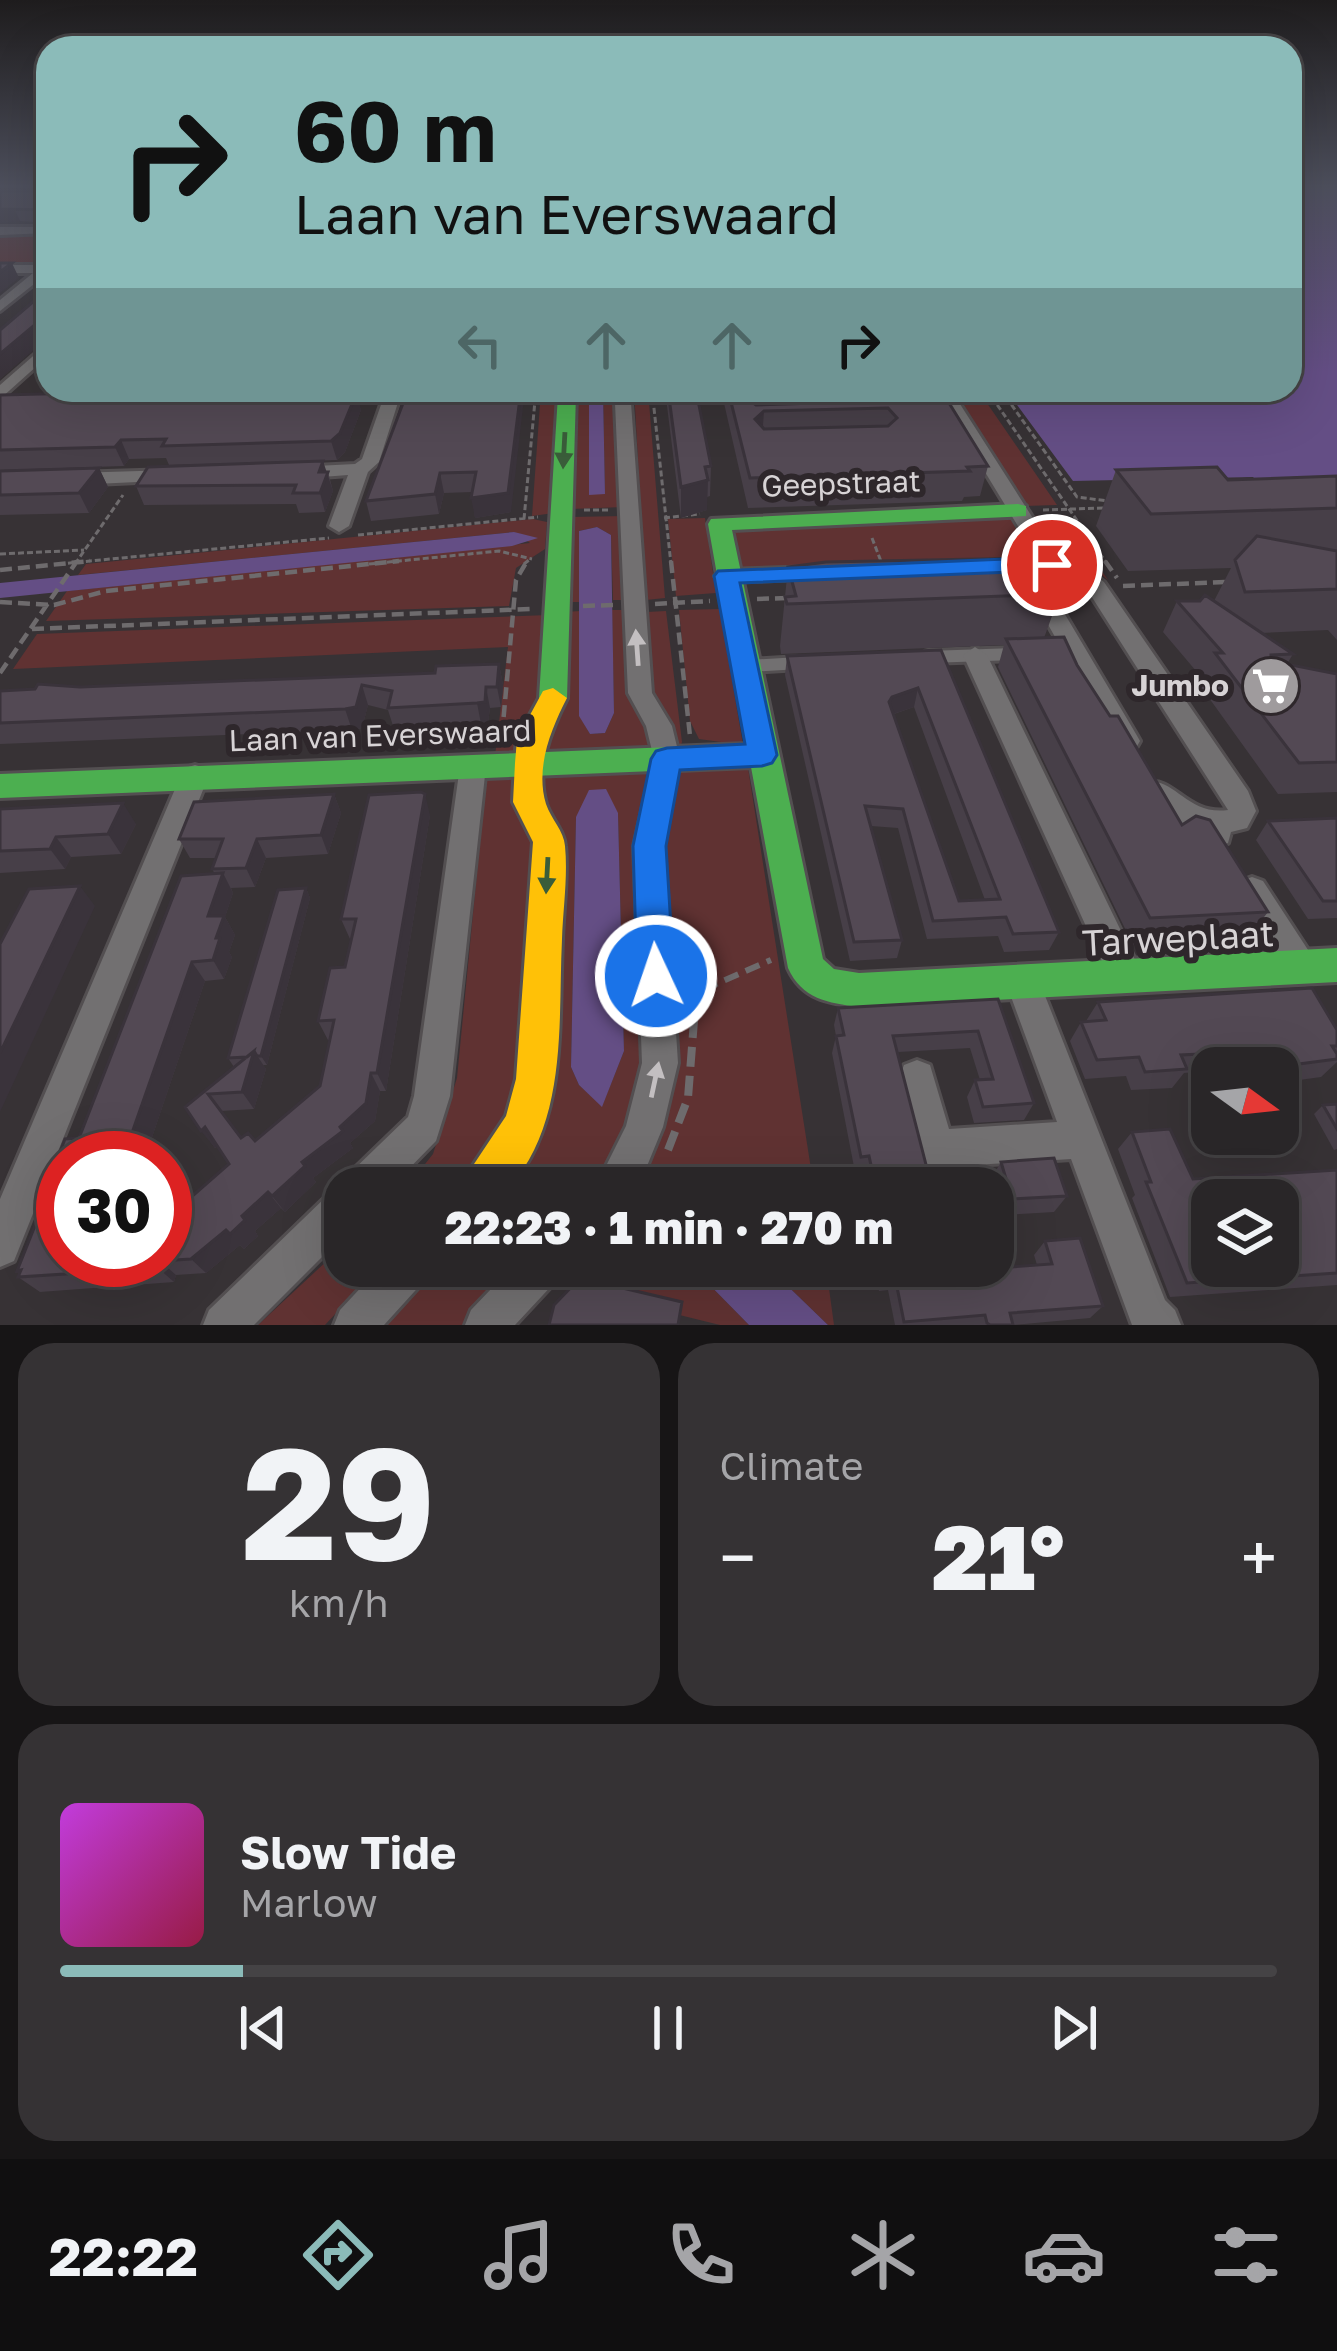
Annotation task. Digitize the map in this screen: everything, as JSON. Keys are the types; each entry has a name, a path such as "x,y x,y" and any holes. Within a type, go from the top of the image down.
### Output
{"street":[{"path":"0,268 36,269"},
{"path":"0,307 36,277"},
{"path":"3,389 36,359"},
{"path":"28,367 36,367"},
{"path":"337,531 360,470 370,462 390,402"},
{"path":"499,1167 525,1123 536,1079 549,842 529,802 530,763 532,739 553,700 562,607 556,516 566,402"},
{"path":"623,402 630,604 640,693 680,759 650,846 660,1063 644,1127 628,1167"},
{"path":"950,402 1018,511 1039,565 1066,653 1166,807 1211,824 1237,820 1242,811 1238,800 1110,586 1082,571 1039,565 980,568"},
{"path":"0,404 20,404"},
{"path":"278,473 360,470"},
{"path":"45,479 183,476"},
{"name":"Geepstraat","path":"730,588 719,524 1018,511"},
{"path":"800,953 730,588 885,571"},
{"path":"975,655 1126,977"},
{"name":"Laan van Everswaard","path":"0,786 762,755"},
{"path":"384,1167 423,1128 432,1096 473,766"},
{"path":"0,1247 195,776"},
{"path":"1211,824 1300,967"},
{"name":"Tarweplaat","path":"800,953 806,968 825,986 842,988 1023,983 1337,964"},
{"path":"1023,983 1149,1315 1160,1325"},
{"path":"917,1078 940,1167"},
{"path":"935,1149 1082,1139"},
{"path":"224,1325 324,1227"},
{"path":"355,1325 390,1287"},
{"path":"486,1325 521,1287"}],"lane":[{"path":"907,658 1036,654"},
{"path":"747,666 815,662"}],"path":[{"path":"524,519 535,402"},
{"path":"653,402 674,603 680,759"},
{"path":"995,402 1070,508 1110,586 1228,582"},
{"path":"1010,402 1077,496 1123,500"},
{"path":"1018,511 1118,507"},
{"path":"359,535 630,509"},
{"path":"863,516 885,571"},
{"path":"0,569 337,531"},
{"path":"0,554 85,550 0,673"},
{"path":"0,602 65,607 106,592 499,551 532,559"},
{"path":"502,739 520,567 546,553"},
{"path":"32,629 674,603 730,588 802,598"},
{"path":"666,1154 676,1137 691,1077 695,1002 750,965 800,953"}],"shaded area":[{"path":"0,249 36,249 36,266 0,267"},
{"path":"1302,249 1337,249 1337,486 1263,488 1253,477 1073,481 1015,402 1302,402"},
{"path":"540,402 558,402 554,513 532,516"},
{"path":"573,402 589,402 589,494 605,494 603,402 621,402 624,507 570,509"},
{"path":"589,402 603,402 605,494 589,495"},
{"path":"635,402 649,402 665,598 646,600"},
{"path":"958,402 986,402 1057,505 1024,506"},
{"path":"1064,515 1108,580 1085,562 1053,549 1031,516"},
{"path":"625,516 629,600 613,600 611,535 597,527 579,531 581,602 565,602 570,517"},
{"path":"1013,516 1034,550 1026,560 736,568 727,525"},
{"path":"705,518 716,593 676,596 668,519"},
{"path":"533,519 547,522 545,549 516,568 509,606 46,621 67,591 530,543 514,532 78,575 86,564"},
{"path":"597,527 611,535 614,713 605,733 590,734 579,716 579,531"},
{"path":"514,532 538,538 512,546 0,598 0,583"},
{"path":"720,609 743,745 699,739 690,721 679,610"},
{"path":"612,610 628,610 642,718 650,739 646,749 549,754 541,739 565,612 580,611 579,715 590,734 605,733 614,713"},
{"path":"666,611 681,745 661,719 652,684 647,612"},
{"path":"549,615 544,697 515,755 495,756 508,647 13,669 37,634"},
{"path":"748,768 811,1167 638,1167 662,832 681,772"},
{"path":"652,773 643,1097 608,1167 510,1167 522,1152 536,778","holes":["609,798 618,814 624,1051 602,1106 579,1085 571,1067 576,817"]},
{"path":"513,779 532,836 511,1108 468,1167 423,1167 433,1154 457,1078 486,780"},
{"path":"606,789 618,813 624,1051 602,1107 579,1085 571,1067 576,817 589,790"},
{"path":"324,1264 324,1287 360,1287 325,1325 258,1325"},
{"path":"405,1287 506,1287 470,1325 371,1325"},
{"path":"712,1287 749,1325 720,1325 578,1290"},
{"path":"712,1287 789,1287 828,1325 749,1325"},
{"path":"789,1287 829,1287 834,1325 828,1325"}],"building":[{"path":"36,299 36,324 0,354 0,330"},
{"path":"36,394 36,402 353,402 340,433 331,441 162,446 166,439 121,440 115,447 0,450 0,395"},
{"path":"403,402 519,402 508,493 471,498 476,472 440,473 435,494 366,501"},
{"path":"670,402 698,402 711,466 705,467 708,480 681,487"},
{"path":"731,402 948,402 988,466 967,467 970,471 750,478","holes":["888,408 897,418 888,426 764,429 755,419 764,411"]},
{"path":"323,461 319,472 328,472 320,493 293,493 296,485 136,486 148,467"},
{"path":"1217,467 1228,480 1337,476 1337,508 1151,514 1116,470"},
{"path":"99,468 79,493 0,495 0,471"},
{"path":"1257,536 1337,551 1337,589 1245,592 1235,560"},
{"path":"1037,558 1060,594 787,604 785,597 796,596 788,567 826,562"},
{"path":"1205,595 1293,654 1271,655 1271,661 1337,674 1337,762 1299,763 1215,653 1223,653 1177,601 1200,601"},
{"path":"1064,637 1077,665 1110,716 1118,716 1182,825 1196,816 1210,820 1268,912 1150,918 1006,639"},
{"path":"941,650 1059,932 1013,934 1006,917 933,921 903,809 865,806 902,940 854,942 787,656","holes":["918,688 1000,899 959,901 889,702 892,697"]},
{"path":"499,664 497,687 486,687 485,702 477,703 388,708 392,691 362,685 356,707 345,709 0,723 0,691 35,689 38,684 80,687 435,673 436,666"},
{"path":"334,794 321,835 257,839 246,868 212,869 223,839 179,839 194,802"},
{"path":"425,794 377,1073 371,1073 366,1103 340,1127 343,1131 302,1162 305,1166 242,1216 245,1220 230,1234 226,1230 192,1258 192,1196 229,1164 205,1127 201,1131 185,1107 254,1051 242,1092 208,1094 241,1138 248,1133 255,1141 320,1086 334,1020 318,1021 330,968 345,967 356,919 341,919 369,795"},
{"path":"123,803 108,834 56,837 50,849 0,851 0,809"},
{"path":"1337,818 1337,901 1323,901 1268,821"},
{"path":"223,873 208,916 224,916 213,960 192,962 133,1131 82,1131 181,876"},
{"path":"80,886 0,1053 0,944 29,889"},
{"path":"306,888 261,1056 254,1051 247,1057 228,1058 278,890"},
{"path":"1312,988 1337,1030 1337,1046 1332,1046 1337,1059 1299,1064 1299,1047 1191,1047 1191,1055 1181,1055 1187,1069 1145,1072 1139,1057 1097,1060 1081,1022 1106,1020 1098,1002"},
{"path":"998,999 1034,1103 983,1107 975,1080 993,1079 978,1031 893,1036 927,1167 871,1167 869,1156 861,1157 836,1036 844,1035 838,1008"},
{"path":"1337,1104 1337,1129 1323,1105"},
{"path":"1170,1129 1193,1179 1191,1283 1187,1283 1146,1182 1151,1182 1132,1132"},
{"path":"1054,1158 1067,1196 1014,1199 1014,1167 1002,1167 1001,1162"},
{"path":"1337,1170 1337,1273 1299,1276 1299,1179 1193,1179"},
{"path":"36,1223 36,1276 18,1277 21,1270 17,1271"},
{"path":"1080,1238 1103,1306 1010,1313 1013,1325 990,1325 985,1315 904,1322 897,1287 1014,1287 1014,1267 1052,1264 1045,1241"},
{"path":"571,1287 618,1287 682,1302 678,1325 549,1325 554,1305"}],"traffic: fast":[{"path":"553,698 567,402"},
{"path":"1018,511 719,524 806,968 825,985 859,990 1337,965"},
{"path":"0,786 762,755"}],"traffic: slow":[{"path":"499,1167 525,1123 536,1079 549,842 529,802 530,763 532,739 553,698"}],"place":[{"name":"Jumbo","path":"1271,686"}],"route":[{"path":"656,976 650,846 667,759 762,755 727,576 1052,565"}]}
